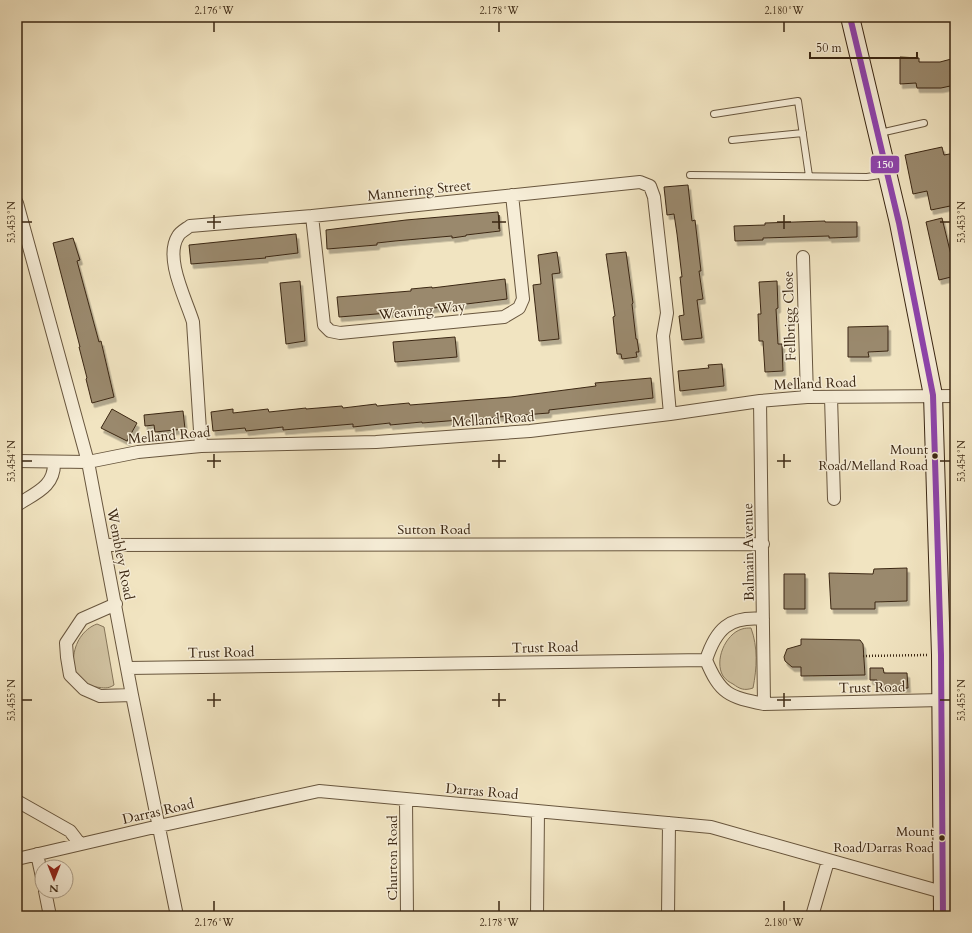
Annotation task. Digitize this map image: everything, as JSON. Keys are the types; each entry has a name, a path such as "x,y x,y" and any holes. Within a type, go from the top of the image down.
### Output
{"main road":[{"path":"850,17 888,174 914,292 933,395 942,700 943,916"}],"street":[{"name":"Mannering Street","path":"202,446 192,322 189,308 180,287 175,269 174,246 178,235 190,226 312,216 640,182 650,186 654,197 667,314 663,336 670,414"},
{"name":"Weaving Way","path":"312,216 324,325 330,331 340,333 504,317 519,308 523,299 512,195"},
{"name":"Wembley Road","path":"17,203 88,462 132,694 177,916"},
{"name":"Fellbrigg Close","path":"803,257 807,397"},
{"name":"Melland Road","path":"17,461 88,462 138,452 202,446 376,442 522,432 670,414 760,400 807,397 955,396"},
{"path":"831,397 834,499"},
{"name":"Balmain Avenue","path":"760,400 764,704"},
{"path":"17,505 45,487 51,480 54,462"},
{"name":"Sutton Road","path":"104,545 763,544"},
{"path":"116,604 82,619 66,643 70,675 84,690 100,696 132,694"},
{"path":"706,660 715,638 723,629 740,619 764,619"},
{"name":"Trust Road","path":"128,668 706,660 711,673 721,689 739,699 764,704 942,700"},
{"name":"Darras Road","path":"17,859 319,791 711,827 942,892"},
{"name":"Churton Road","path":"406,800 407,916"},
{"path":"17,801 70,831 80,844"},
{"path":"537,916 538,811"},
{"path":"668,916 669,823"},
{"path":"37,854 38,859"},
{"path":"812,916 828,861"},
{"path":"47,899 50,916"}],"lane":[{"path":"714,114 798,101 809,176"},
{"path":"878,133 924,123"},
{"path":"732,140 803,133"},
{"path":"690,175 867,177 888,174"}],"path":[{"path":"863,656 941,655"}],"shaded area":[{"path":"97,624 104,627 114,685 108,688 96,687 85,683 78,676 74,668 74,657 80,637 88,629"},
{"path":"751,628 756,650 753,688 742,689 729,682 723,676 720,663 721,656 726,642 731,636 742,629"}],"building":[{"path":"900,57 919,58 919,62 940,62 955,58 955,85 941,88 917,88 916,83 900,84"},
{"path":"942,147 944,155 955,153 955,205 931,210 927,191 913,194 905,155"},
{"path":"688,185 692,221 695,220 701,271 699,271 703,299 697,300 702,338 682,340 679,316 684,315 680,277 682,277 677,234 674,214 667,215 664,187"},
{"path":"498,212 500,231 452,238 452,236 395,241 377,243 377,245 327,249 326,230 406,220"},
{"path":"942,218 951,255 955,254 955,276 939,280 926,222"},
{"path":"825,221 857,222 857,237 829,238 829,236 763,238 763,240 735,241 734,226 765,225 765,223"},
{"path":"296,234 298,253 265,257 266,258 191,264 189,245"},
{"path":"73,238 80,260 77,261 99,342 101,341 114,397 92,403 80,347 53,243"},
{"path":"557,252 560,273 552,274 559,339 539,341 533,285 541,284 538,255"},
{"path":"626,252 636,339 639,352 636,352 637,357 622,359 621,354 617,354 613,317 615,316 606,254"},
{"path":"505,279 507,299 401,312 339,317 337,297 411,291 411,289 432,288"},
{"path":"300,281 305,341 286,344 280,283"},
{"path":"777,281 778,308 776,309 778,344 782,344 783,371 765,372 763,341 759,341 758,314 761,314 759,282"},
{"path":"888,326 888,351 868,352 869,357 848,357 848,327"},
{"path":"455,337 457,357 395,362 393,342"},
{"path":"722,364 724,386 680,391 678,371 709,368 708,365"},
{"path":"651,378 653,398 549,410 549,413 422,423 390,425 390,423 353,427 353,424 283,430 283,427 246,431 245,428 213,431 211,412 233,409 233,413 268,409 269,412 342,406 343,408 376,404 377,406 409,403 410,405 511,397 596,386 595,383"},
{"path":"112,409 137,423 127,441 101,428"},
{"path":"183,411 185,429 155,432 154,425 145,426 144,415"},
{"path":"907,568 907,601 875,602 875,609 831,609 829,573 873,574 874,569"},
{"path":"784,574 805,574 805,609 784,609"},
{"path":"801,639 860,640 863,644 865,675 801,676 801,667 792,667 785,661 784,657 787,649 801,645"},
{"path":"870,668 883,668 884,673 907,673 908,688 877,688 877,680 870,680"}],"transit line":[{"name":"150","path":"850,17 899,223 933,395 941,655 943,916"}],"place":[{"name":"Mount Road/Melland Road","path":"935,456"},
{"name":"Mount Road/Darras Road","path":"942,838"}]}
